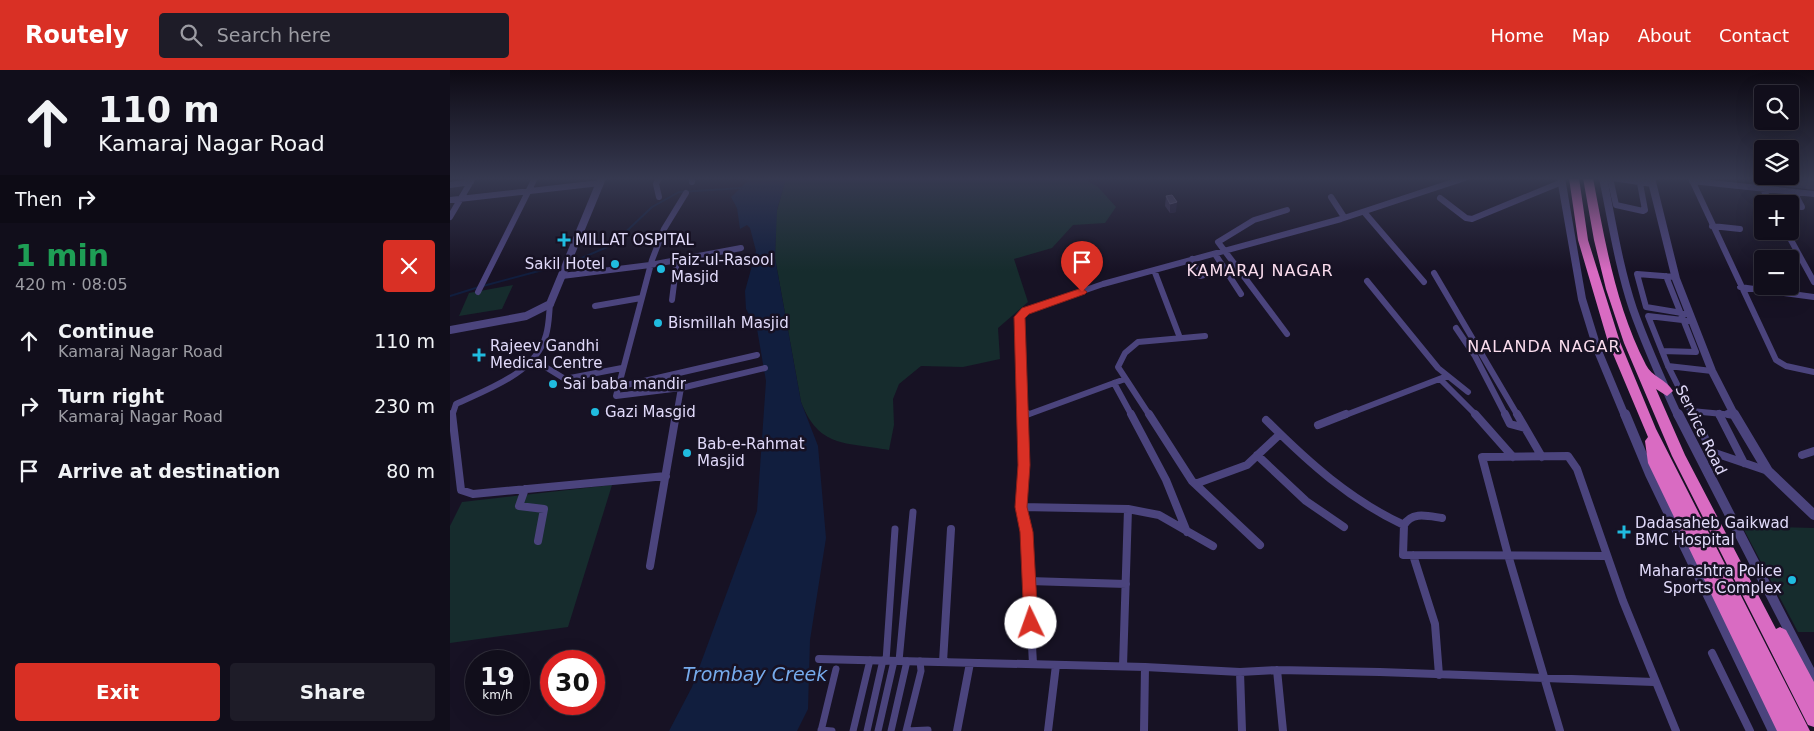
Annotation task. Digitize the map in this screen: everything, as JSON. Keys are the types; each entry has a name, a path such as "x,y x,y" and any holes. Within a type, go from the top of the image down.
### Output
{"highway":[{"path":"1578,209 1583,240 1614,342 1650,429 1802,731"},
{"path":"1597,209 1599,240 1611,289 1642,371 1679,456 1814,719"},
{"path":"1642,371 1667,391"},
{"path":"1662,418 1691,464 1814,699"},
{"path":"1650,429 1655,463 1786,731"}],"street":[{"path":"478,292 520,209"},
{"path":"590,209 550,304 546,336 534,360 501,383 456,404 452,413 460,490 473,494 666,476"},
{"path":"677,209 664,229 650,265 616,396 681,388 765,368"},
{"path":"1339,209 1344,217"},
{"path":"1033,664 1026,532 1021,507 1023,416 1019,321 1022,314 1129,276 1374,209"},
{"path":"1454,209 1466,218 1472,219 1495,209"},
{"path":"1566,209 1580,290 1601,360 1650,474 1773,731"},
{"name":"Service Road","path":"1605,209 1633,308 1667,391 1701,463 1814,679"},
{"path":"1654,209 1659,210 1685,317 1696,352 1662,351"},
{"path":"1705,209 1776,360 1786,366 1814,372"},
{"path":"1287,210 1254,220 1230,236 1219,240 1218,243 1287,334"},
{"path":"1364,212 1424,282"},
{"path":"1712,226 1740,229"},
{"path":"1791,240 1814,282"},
{"path":"562,276 650,265 741,248"},
{"path":"1214,254 1241,294"},
{"path":"1192,259 1204,275 1200,276"},
{"path":"672,300 677,260"},
{"path":"1154,270 1180,338"},
{"path":"1434,273 1542,456"},
{"path":"1676,277 1637,274 1646,306 1685,317"},
{"path":"1666,276 1734,415 1768,471 1814,515"},
{"path":"1367,282 1443,377 1513,457"},
{"path":"1740,287 1814,297"},
{"path":"595,306 641,298"},
{"path":"450,324 550,304"},
{"path":"450,330 526,316 550,304"},
{"path":"1685,317 1648,316 1668,366 1712,452 1768,471"},
{"path":"1456,328 1475,356 1510,424 1525,428"},
{"path":"1206,336 1134,344 1118,365 1125,379 1129,382 1195,484 1260,545"},
{"path":"618,387 757,355"},
{"path":"534,360 565,379 622,368"},
{"path":"1668,366 1712,371"},
{"path":"1443,377 1468,392"},
{"path":"1318,425 1443,377"},
{"path":"1023,416 1125,379"},
{"path":"1114,383 1166,480 1188,532"},
{"path":"650,566 681,388"},
{"path":"1691,410 1734,415"},
{"path":"1718,413 1744,463"},
{"path":"1266,420 1322,472 1360,501 1384,517 1404,525"},
{"path":"1195,484 1243,467 1280,434"},
{"path":"1802,455 1814,451"},
{"path":"1257,455 1306,501 1344,527"},
{"path":"1560,731 1508,555 1482,457 1568,456 1577,469 1606,556 1654,682 1676,731"},
{"path":"525,489 519,506 544,509 538,541"},
{"path":"1021,507 1128,509 1159,515 1213,546"},
{"path":"1123,666 1128,509"},
{"path":"878,731 894,661 913,512"},
{"path":"1442,518 1412,516 1408,518 1404,525 1403,555 1606,556"},
{"path":"891,731 894,661 895,529"},
{"path":"943,662 952,529"},
{"path":"1413,555 1435,624 1439,675"},
{"path":"1029,581 1126,584"},
{"path":"1712,653 1750,731"},
{"path":"819,659 1123,666 1240,672 1277,670 1654,682"},
{"path":"853,731 870,660"},
{"path":"867,731 894,661"},
{"path":"920,661 921,671 906,731 928,730"},
{"path":"958,731 970,663"},
{"path":"1048,731 1056,665"},
{"path":"1144,731 1145,667"},
{"path":"832,731 832,729 821,730 836,670"},
{"path":"1277,670 1284,731"},
{"path":"1240,672 1242,731"}],"green space":[{"path":"777,209 1115,209 1105,223 1073,225 1052,248 1014,259 1028,302 998,328 1000,359 963,367 921,366 899,384 893,399 894,425 889,450 835,440 816,428 808,417 801,402 775,258"},
{"path":"513,285 502,309 459,316 469,293"},
{"path":"612,485 568,627 450,643 450,526 462,502"},
{"name":"Maharashtra Police Sports Complex","path":"1742,526 1814,528 1814,632 1798,632"}],"water":[{"name":"Trombay Creek","path":"737,209 777,209 775,258 801,402 818,446 826,538 810,640 808,709 797,731 669,731 692,687 757,511 766,381 757,329 746,309 745,291 756,251 750,228 747,225 740,229"}],"waterway":[{"path":"577,260 612,245 650,209"},
{"path":"483,286 554,267"},
{"path":"450,296 479,287"}],"place":[{"name":"MILLAT OSPITAL","path":"564,240"},
{"name":"Sakil Hotel","path":"615,264"},
{"name":"Faiz-ul-Rasool Masjid","path":"661,269"},
{"name":"Bismillah Masjid","path":"658,323"},
{"name":"Rajeev Gandhi Medical Centre","path":"479,355"},
{"name":"Sai baba mandir","path":"553,384"},
{"name":"Gazi Masgid","path":"595,412"},
{"name":"Bab-e-Rahmat Masjid","path":"687,453"},
{"name":"Dadasaheb Gaikwad BMC Hospital","path":"1624,532"},
{"name":"Maharashtra Police Sports Complex","path":"1792,580"}],"district":[{"name":"KAMARAJ NAGAR","path":"1260,270"},
{"name":"NALANDA NAGAR","path":"1544,346"}],"route":[{"path":"1031,623 1026,532 1021,507 1024,465 1019,321 1022,314 1026,311 1082,292"}]}
